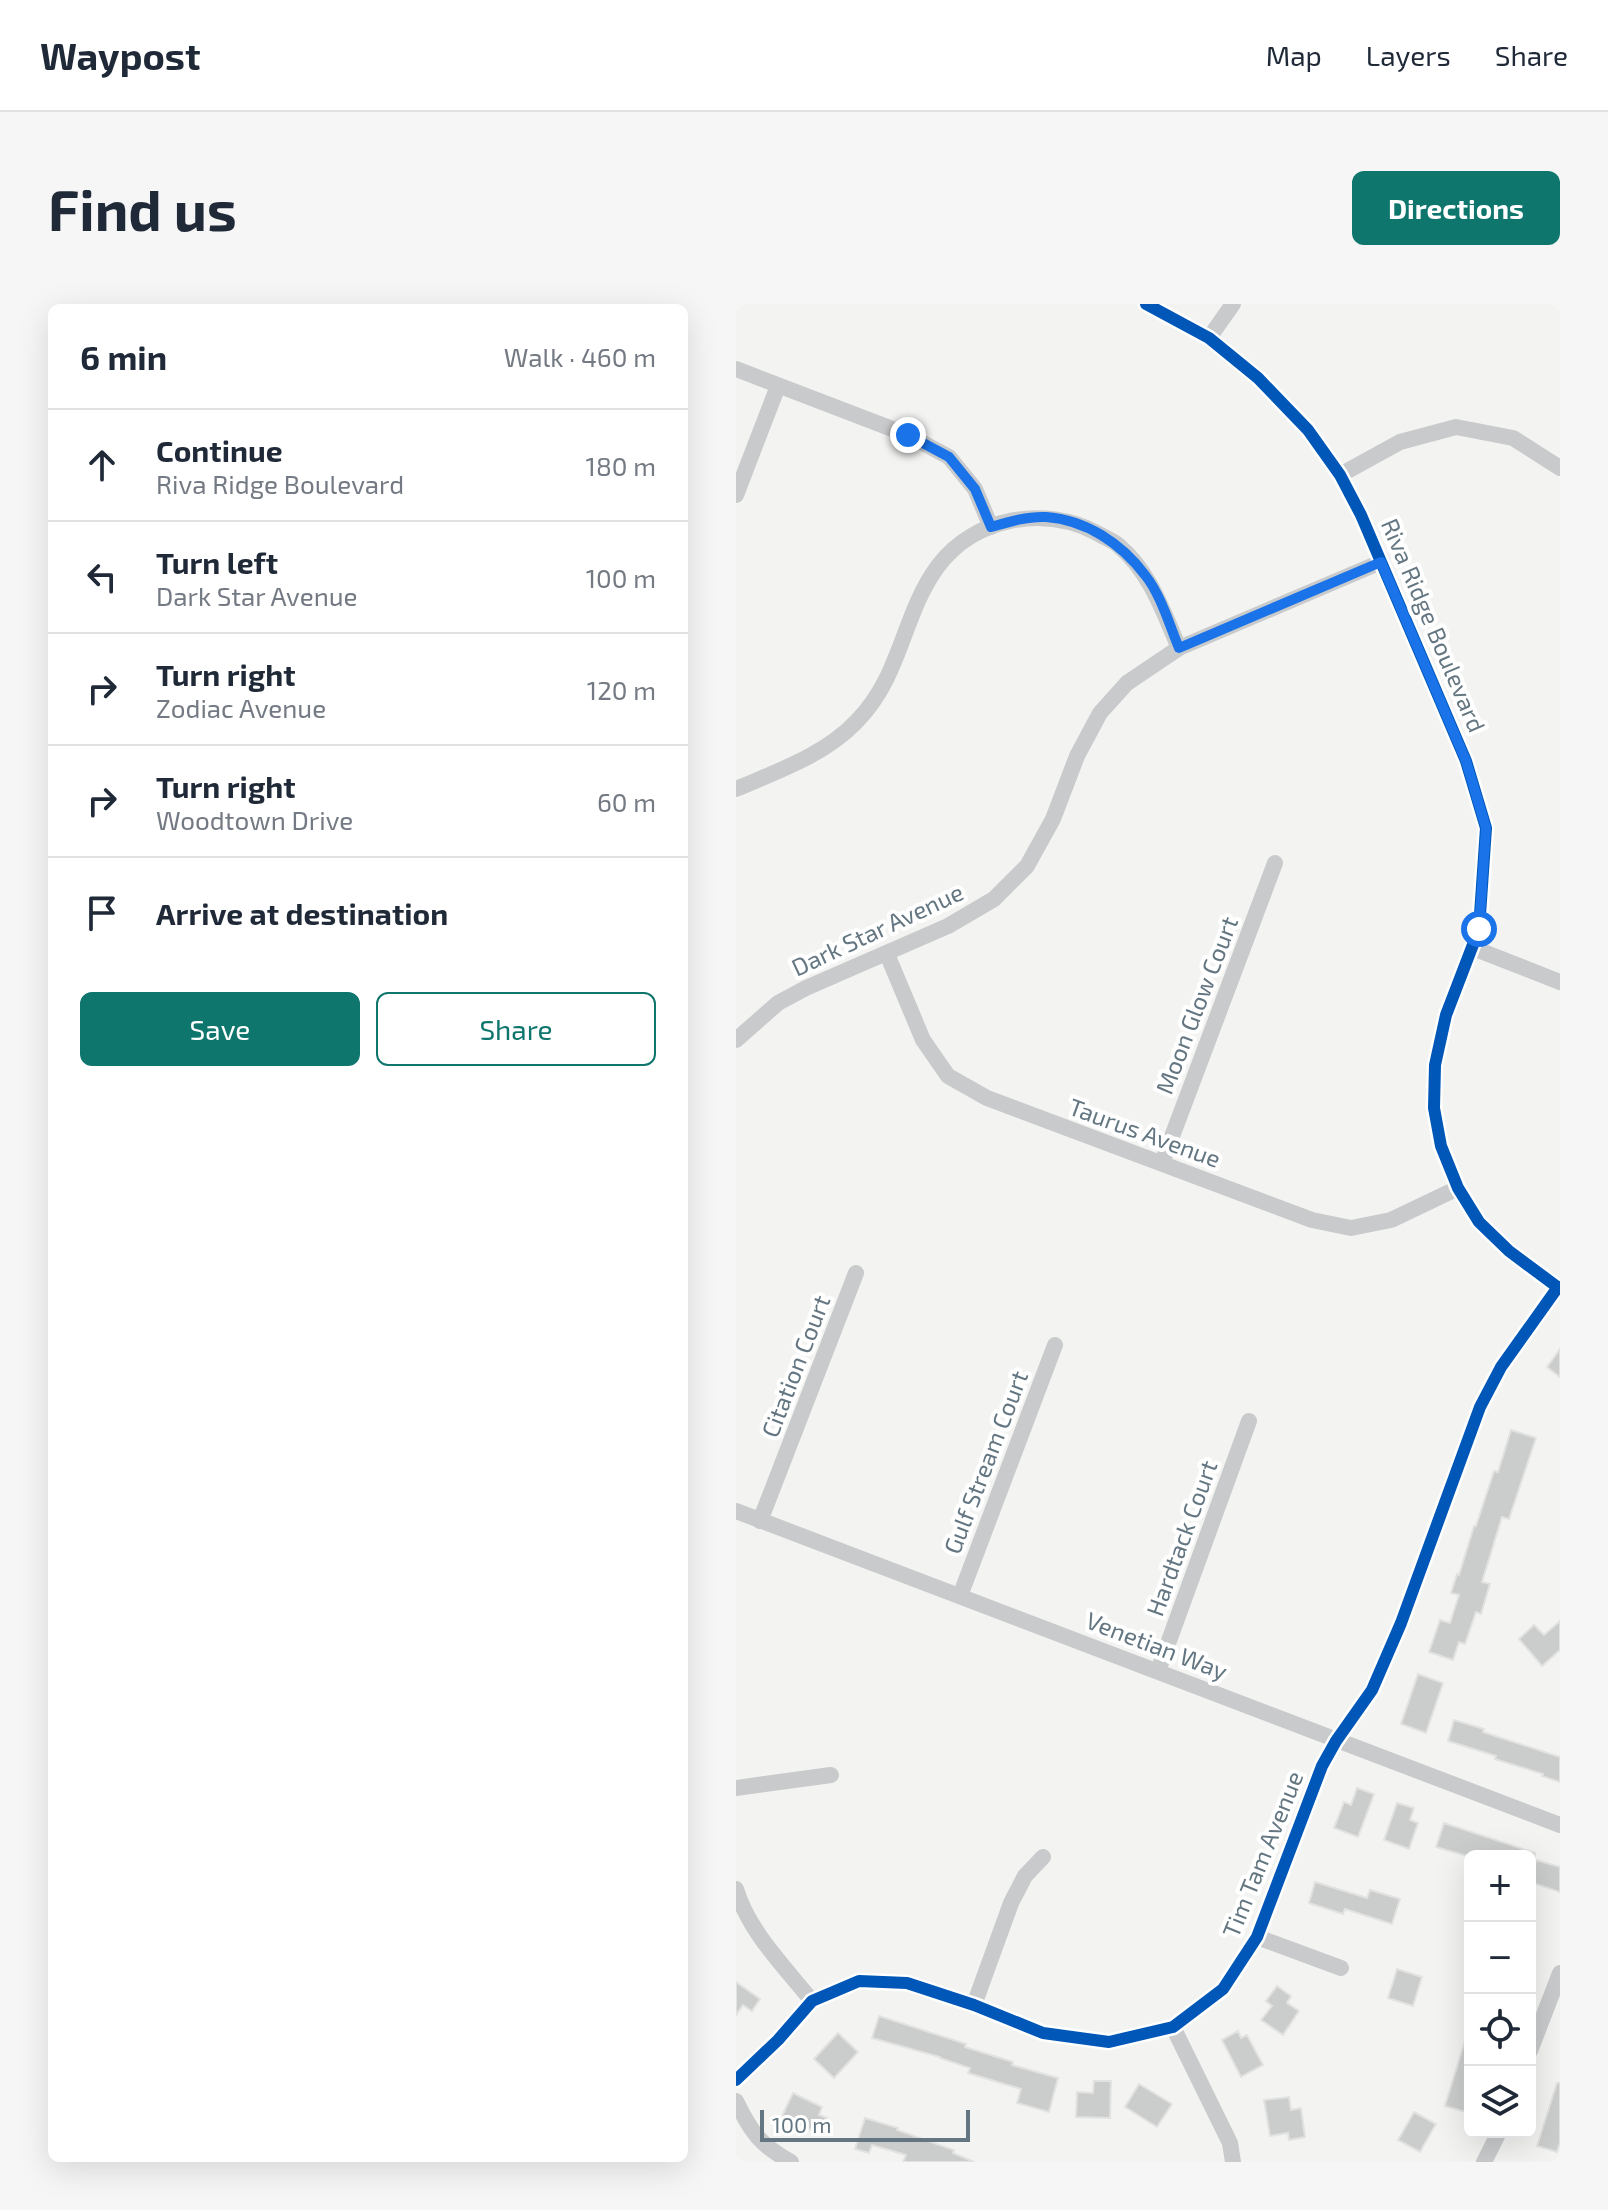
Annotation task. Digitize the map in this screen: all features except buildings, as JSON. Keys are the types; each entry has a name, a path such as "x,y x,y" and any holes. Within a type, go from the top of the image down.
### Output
{"street":[{"name":"Riva Ridge Boulevard","path":"1146,304 1209,338 1258,378 1308,430 1340,475 1361,515 1466,761 1486,828 1479,929 1446,1015 1435,1065 1434,1108 1441,1146 1458,1188 1479,1222 1509,1251 1559,1288"},
{"path":"1209,338 1233,304"},
{"path":"736,369 908,435 949,457 975,489 991,527"},
{"path":"736,495 778,386"},
{"path":"1340,475 1400,442 1456,427 1513,438 1560,468"},
{"path":"736,789 806,757 857,722 882,690 917,604 939,566 966,539 1009,521 1044,517 1079,524 1117,544 1146,576 1179,648"},
{"name":"Dark Star Avenue","path":"736,1040 778,1003 948,926 994,899 1027,866 1053,819 1077,756 1100,713 1127,683 1179,648 1381,562"},
{"name":"Moon Glow Court","path":"1162,1163 1275,863"},
{"path":"1473,948 1560,982"},
{"name":"Taurus Avenue","path":"887,954 923,1040 948,1076 987,1098 1312,1220 1351,1228 1391,1220 1458,1188"},
{"name":"Citation Court","path":"760,1521 856,1273"},
{"name":"Tim Tam Avenue","path":"736,2080 778,2040 812,2001 859,1981 907,1983 974,2005 1043,2033 1109,2042 1173,2027 1223,1989 1257,1937 1322,1766 1372,1690 1401,1623 1480,1407 1501,1367 1559,1288"},
{"name":"Gulf Stream Court","path":"960,1596 1055,1345"},
{"name":"Hardtack Court","path":"1158,1671 1249,1421"},
{"name":"Venetian Way","path":"736,1511 1560,1825"},
{"path":"736,1788 831,1775"},
{"path":"974,2005 1011,1903 1025,1876 1043,1857"},
{"path":"736,1889 742,1908 758,1933 812,2001"},
{"path":"1257,1937 1341,1968"},
{"path":"1536,2039 1555,2002 1560,1973"},
{"path":"1173,2027 1230,2143 1233,2162"},
{"path":"736,2101 747,2124 769,2150 791,2162"},
{"path":"1484,2162 1496,2138"}],"cycle path":[{"path":"1146,304 1209,338 1258,378 1308,430 1340,475 1361,515 1466,761 1486,828 1479,929 1446,1015 1435,1065 1434,1108 1441,1146 1458,1188 1479,1222 1509,1251 1560,1289"},
{"path":"736,2080 778,2040 812,2001 859,1981 907,1983 974,2005 1043,2033 1109,2042 1173,2027 1223,1989 1257,1937 1322,1766 1372,1690 1401,1623 1480,1407 1501,1367 1558,1287"}],"route":[{"path":"908,435 949,457 975,489 991,527 1009,521 1044,517 1079,524 1117,544 1146,576 1179,648 1381,562 1466,761 1486,828 1479,929"}]}
